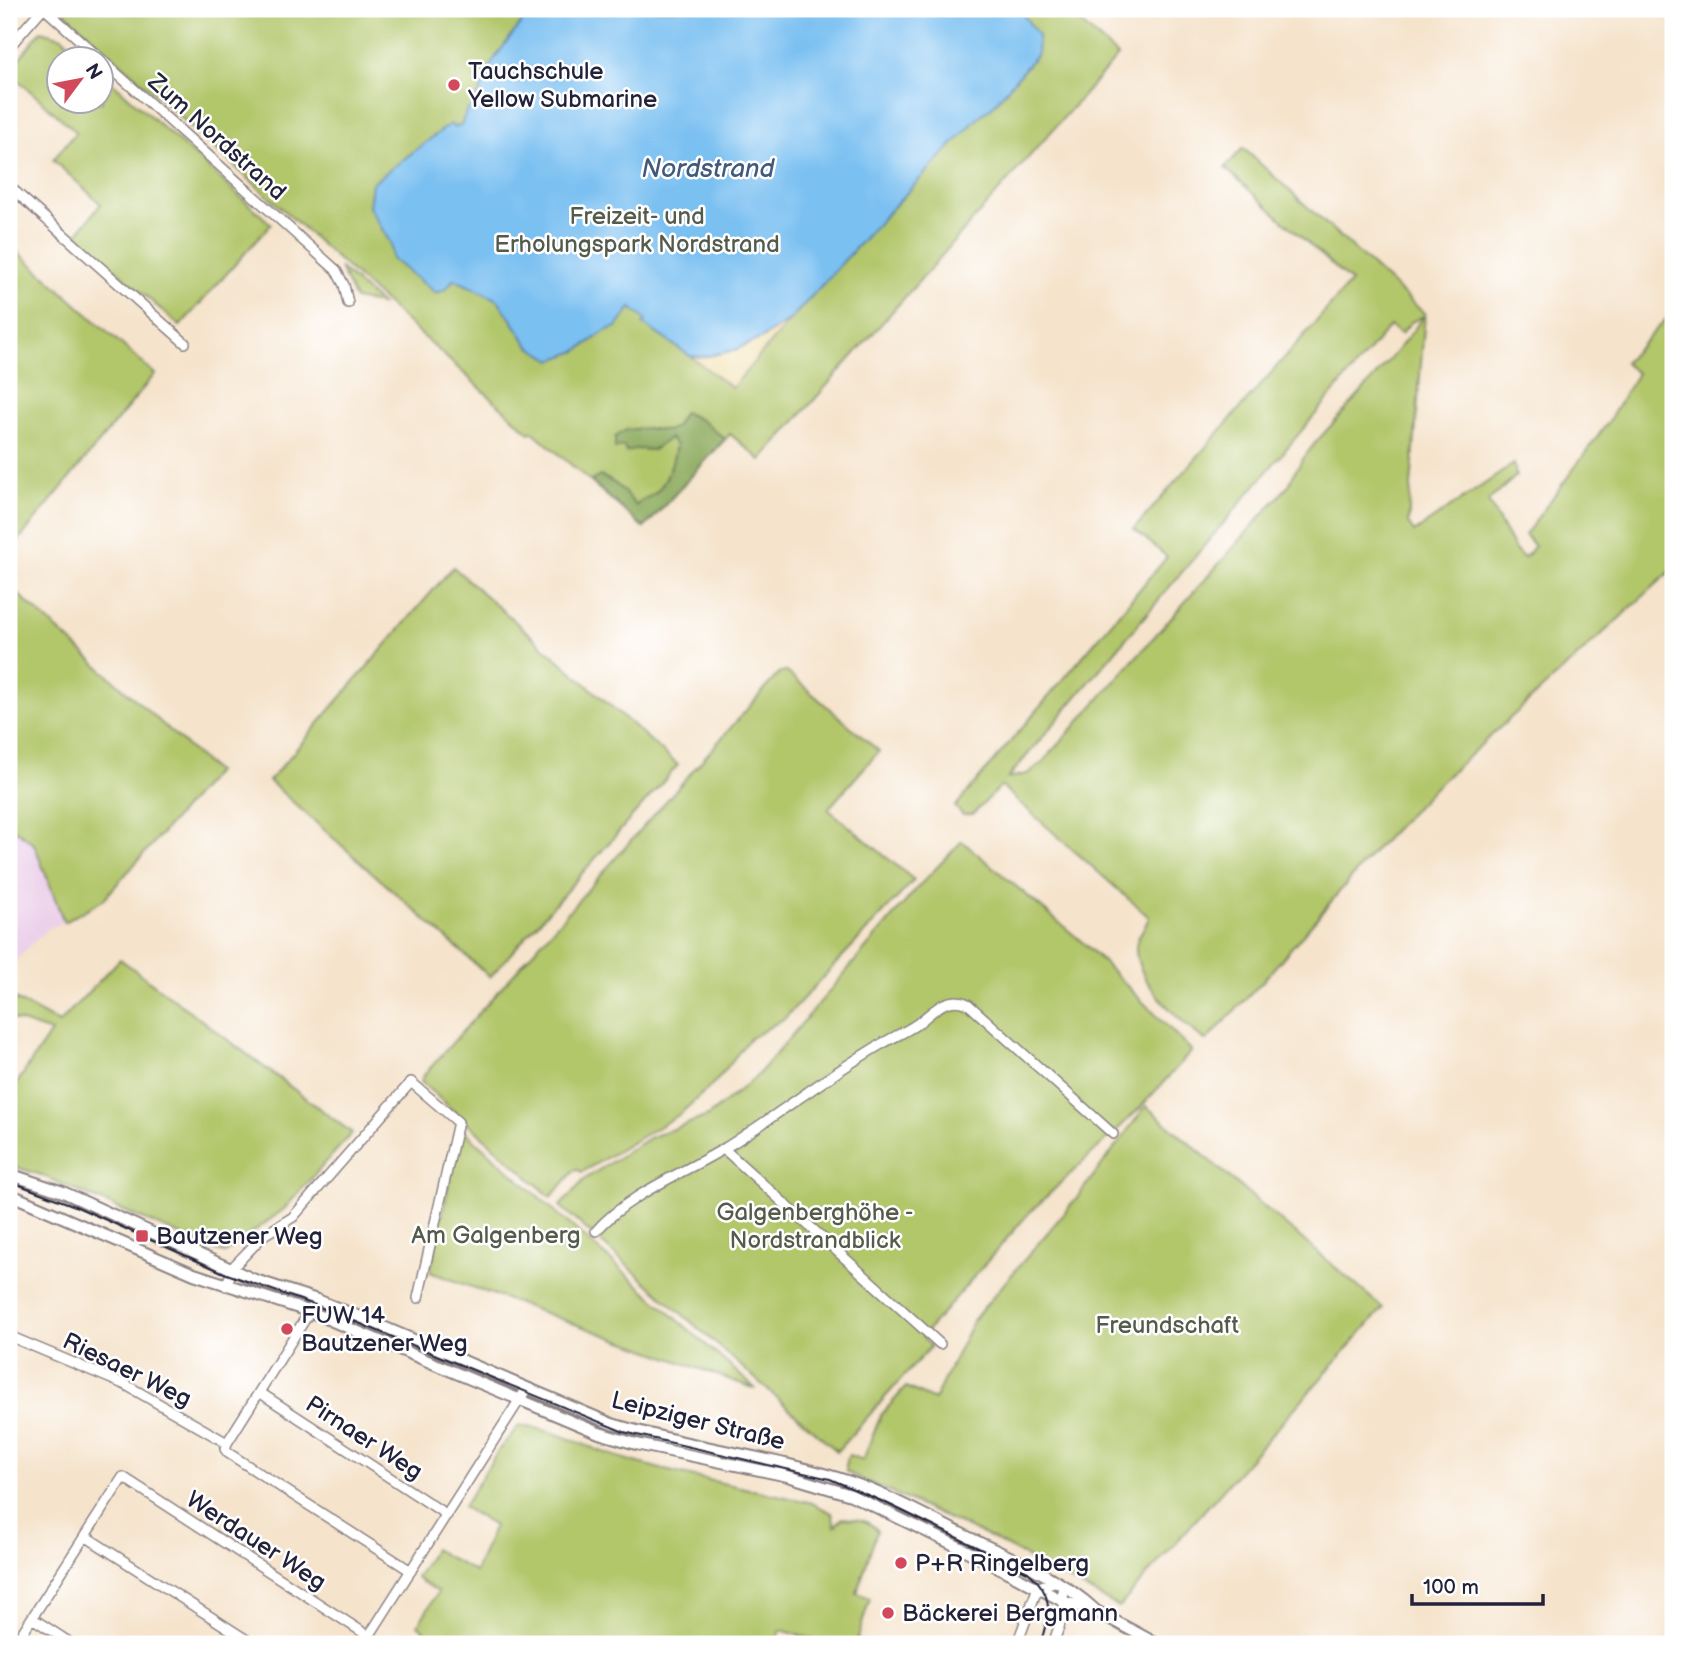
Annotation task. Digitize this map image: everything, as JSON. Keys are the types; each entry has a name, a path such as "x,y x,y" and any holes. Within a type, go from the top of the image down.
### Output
{"main road":[{"name":"Leipziger Straße","path":"9,1174 63,1192 256,1280 317,1300 524,1394 599,1433 636,1444 827,1486 851,1495 1065,1602 1096,1611 1157,1644"},
{"name":"Leipziger Straße","path":"9,1194 226,1286 311,1312 524,1394 639,1432 802,1468 853,1483 998,1552 1081,1597 1096,1611"}],"street":[{"path":"9,47 44,9"},
{"name":"Zum Nordstrand","path":"44,9 336,270 344,285 348,303"},
{"path":"9,186 185,343"},
{"path":"596,1231 612,1213 678,1172 724,1149 854,1060 916,1024 942,1004 959,1000 968,1004 1113,1134"},
{"path":"226,1286 232,1270 264,1235 293,1217 411,1082 458,1122 418,1298"},
{"path":"724,1149 940,1344"},
{"path":"226,1446 317,1300"},
{"name":"Riesaer Weg","path":"9,1336 125,1385 226,1446 228,1453 411,1571"},
{"name":"Pirnaer Weg","path":"259,1392 445,1518"},
{"path":"367,1640 427,1547 435,1544 443,1530 445,1518 524,1394"},
{"name":"Werdauer Weg","path":"85,1536 123,1477 367,1640 381,1644"},
{"path":"15,1644 85,1536 253,1644"},
{"path":"1017,1644 1038,1587 1058,1584 1065,1610 1053,1644"},
{"path":"32,1618 72,1644"}],"shaded area":[{"path":"9,825 34,844 64,922 47,929 14,962 9,958"}],"green space":[{"name":"Freizeit- und Erholungspark Nordstrand","path":"67,9 1065,9 1118,56 761,460 730,434 644,528 532,431 530,433 116,59 116,46 102,46 64,12"},
{"path":"41,31 62,37 72,46 46,46 46,105 9,72"},
{"path":"116,86 271,224 180,326 76,235 101,204 53,160 76,132 58,116 116,116"},
{"path":"1243,148 1425,314 1408,523 1414,532 1514,464 1516,476 1488,501 1515,550 1524,558 1535,546 1525,535 1609,421 1637,373 1624,363 1673,312 1673,569 1435,787 1376,849 1262,982 1206,1041 1172,1012 1143,973 1137,959 1136,946 1149,917 1001,786 973,814 963,815 955,807 1167,557 1134,529 1351,282 1225,168","holes":["1424,316 1379,372 1308,452 1289,485 1042,763 1027,774 1008,778 1390,326 1401,334 1411,322"]},
{"path":"9,244 155,374 9,552"},
{"path":"340,268 381,304 355,299"},
{"path":"684,412 701,420 725,439 644,528 591,481 600,476 611,481 636,506 652,495 667,477 676,445 670,438 653,450 636,449 626,452 624,446 615,448 615,437 626,430 646,428 667,431 675,427"},
{"path":"453,567 678,765 490,977 269,781"},
{"path":"9,586 216,772 103,900 64,922 34,844 9,825"},
{"path":"780,672 787,672 879,751 828,809 914,880 785,1018 749,1039 718,1079 680,1114 582,1172 576,1169 551,1197 421,1082 424,1075"},
{"name":"Galgenberghöhe - Nordstrandblick","path":"962,841 1087,946 1192,1051 1138,1110 1028,1214 922,1337 931,1346 837,1451 560,1206 585,1179 649,1138 708,1116 757,1076 920,885"},
{"path":"120,959 352,1133 284,1209 225,1253 41,1175 9,1165 9,1095 51,1032 10,1018 9,1021 9,996 59,1023"},
{"name":"Freundschaft","path":"1146,1106 1383,1308 1119,1607 991,1538 846,1472 846,1459 849,1455 863,1460 881,1415 906,1387 934,1400 974,1319 1076,1199"},
{"name":"Am Galgenberg","path":"461,1128 756,1389 430,1272"},
{"path":"519,1426 555,1433 612,1455 661,1469 812,1503 832,1513 835,1526 842,1518 862,1520 870,1524 877,1531 857,1593 870,1598 856,1644 830,1644 781,1630 776,1644 439,1644 418,1625 438,1592 416,1578 434,1549 475,1572 494,1526 463,1507 500,1448"}],"sand":[{"path":"791,319 732,388 690,356 730,351 756,340"}],"water":[{"name":"Nordstrand","path":"542,9 1019,9 1038,35 1037,54 992,107 980,116 883,218 791,319 762,338 735,350 704,357 690,356 643,324 646,320 631,308 617,327 607,330 577,351 552,360 529,346 498,300 454,279 446,289 436,293 392,259 391,244 369,207 372,183 450,124 453,127 461,125 482,87 482,79 497,55 527,15"}],"tram line":[{"path":"9,1181 75,1206 224,1273 315,1305 624,1432 830,1479 886,1503 1028,1572 1043,1589 1048,1606 1040,1644"}],"railway":[{"path":"9,19 18,9"}],"place":[{"name":"Tauchschule Yellow Submarine","path":"454,85"},
{"name":"Bautzener Weg","path":"142,1236"},
{"name":"FUW 14 Bautzener Weg","path":"287,1329"},
{"name":"P+R Ringelberg","path":"901,1563"},
{"name":"Bäckerei Bergmann","path":"888,1613"}]}
